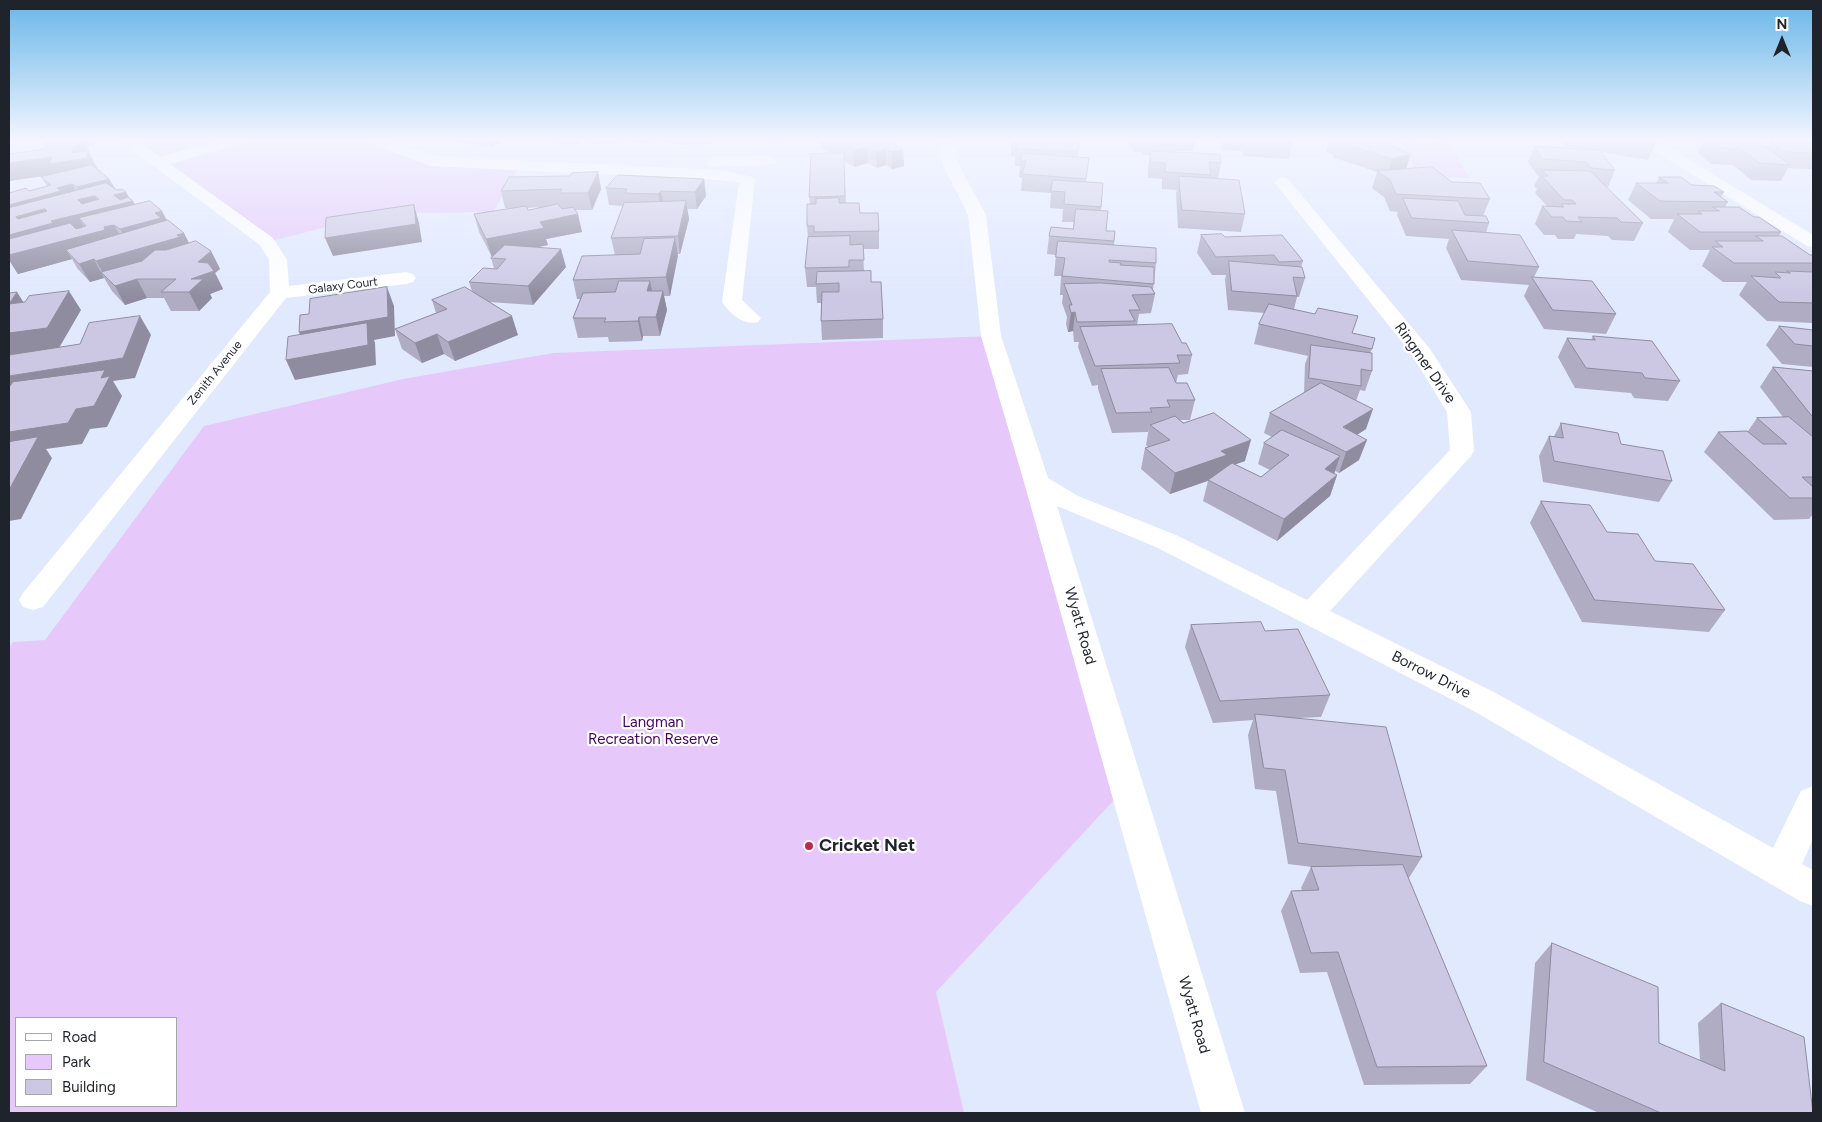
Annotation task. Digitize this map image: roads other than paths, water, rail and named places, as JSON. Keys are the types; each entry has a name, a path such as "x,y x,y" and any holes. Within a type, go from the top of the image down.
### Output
{"street":[{"path":"199,192 267,242 278,260 280,293"},
{"path":"745,192 732,302 751,318"},
{"name":"Wyatt Road","path":"965,192 977,215 991,336 1037,482 1223,1113"},
{"name":"Ringmer Drive","path":"1290,192 1419,349 1459,412 1462,451 1310,614"},
{"path":"1732,192 1813,242"},
{"name":"Galaxy Court","path":"280,293 406,278"},
{"name":"Zenith Avenue","path":"33,600 280,293"},
{"name":"Borrow Drive","path":"1037,482 1070,502 1166,542 1483,701 1813,889"},
{"path":"1781,870 1813,801"}],"place":[{"name":"Cricket Net","path":"809,846"}],"park label":[{"name":"Langman Recreation Reserve","path":"653,732"}]}
